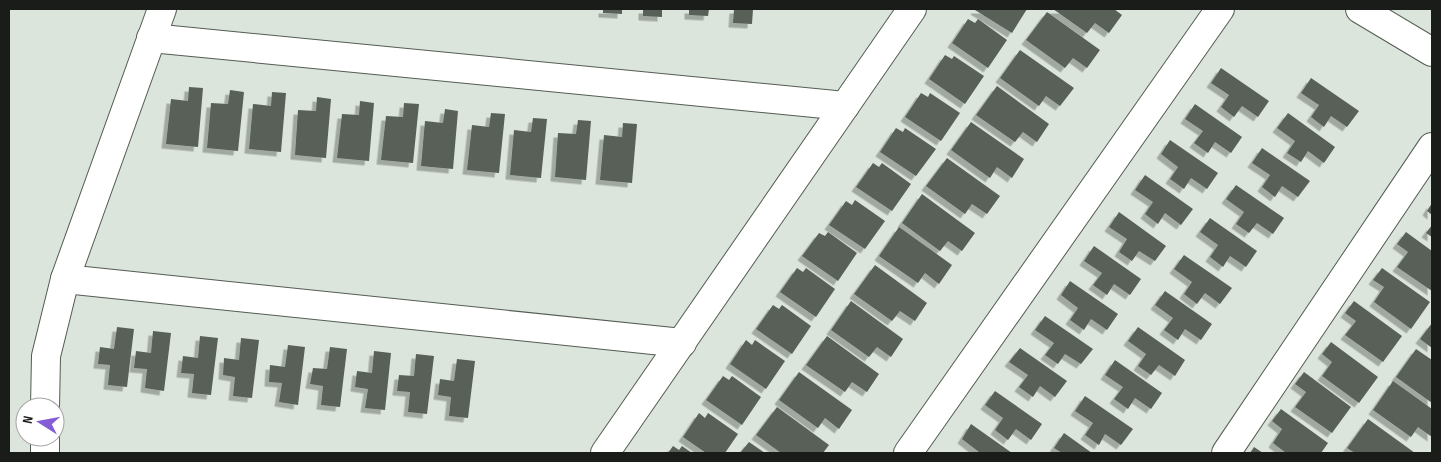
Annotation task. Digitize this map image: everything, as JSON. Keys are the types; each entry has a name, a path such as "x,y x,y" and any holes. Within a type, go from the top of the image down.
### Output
{"street":[{"path":"45,397 46,356 65,279 162,9"},
{"path":"605,453 912,9"},
{"path":"908,453 1220,9"},
{"path":"1360,9 1432,52"},
{"path":"150,38 845,106"},
{"path":"1226,453 1432,147"},
{"path":"65,279 682,343"}],"building":[{"path":"603,9 622,9 622,14 603,13"},
{"path":"643,9 662,9 662,17 643,16"},
{"path":"689,9 709,9 708,16 689,15"},
{"path":"734,9 753,9 752,24 733,23"},
{"path":"976,9 1027,9 1012,33"},
{"path":"1053,9 1114,9 1122,15 1109,33 1095,23 1087,33"},
{"path":"1047,12 1100,50 1087,68 1073,58 1065,68 1026,40"},
{"path":"968,19 975,23 978,19 1007,40 988,68 952,43"},
{"path":"1020,50 1074,88 1060,106 1046,96 1039,106 1000,78"},
{"path":"945,55 952,59 954,56 984,76 965,104 929,79"},
{"path":"1221,68 1269,101 1258,117 1242,106 1234,117 1221,107 1229,95 1211,83"},
{"path":"1311,78 1359,111 1347,127 1331,116 1324,127 1311,117 1319,105 1301,93"},
{"path":"997,86 1049,124 1037,142 1023,132 1015,142 976,115"},
{"path":"189,87 203,88 198,147 166,144 171,99 188,101"},
{"path":"230,90 244,92 238,151 207,148 211,103 228,104"},
{"path":"272,92 286,93 281,152 249,149 253,104 271,106"},
{"path":"921,93 928,97 930,93 960,113 941,141 905,117"},
{"path":"317,97 331,99 326,158 295,155 298,110 316,111"},
{"path":"360,101 374,103 369,161 337,158 342,114 359,115"},
{"path":"404,103 419,104 413,163 381,160 386,116 403,117"},
{"path":"1195,104 1242,137 1231,153 1215,142 1208,153 1194,143 1203,131 1185,119"},
{"path":"445,109 458,111 453,169 421,166 425,121 443,123"},
{"path":"491,113 505,114 499,173 467,170 472,125 489,127"},
{"path":"1288,113 1335,147 1324,163 1308,151 1301,162 1287,153 1295,141 1277,128"},
{"path":"533,118 547,119 541,178 510,175 514,130 531,132"},
{"path":"578,120 591,121 586,180 555,177 558,133 576,134"},
{"path":"971,122 1024,159 1012,178 997,167 990,178 951,150"},
{"path":"623,123 637,124 632,183 600,180 604,135 622,137"},
{"path":"896,128 903,132 905,128 936,149 916,176 880,152"},
{"path":"1170,140 1218,173 1207,189 1191,178 1184,189 1170,179 1178,167 1161,154"},
{"path":"1262,148 1310,181 1298,197 1282,186 1275,197 1262,187 1270,175 1252,163"},
{"path":"947,158 1000,196 987,214 972,204 965,214 926,186"},
{"path":"873,163 879,167 882,163 911,184 892,211 856,187"},
{"path":"1145,175 1193,209 1181,225 1165,213 1158,224 1145,214 1153,202 1135,190"},
{"path":"1236,185 1284,218 1273,234 1257,223 1249,233 1236,224 1244,212 1226,199"},
{"path":"922,194 975,233 962,251 948,241 940,251 902,223"},
{"path":"855,200 885,221 865,249 829,225 846,201 852,205"},
{"path":"1432,203 1432,215 1427,211"},
{"path":"1119,212 1166,246 1155,261 1139,251 1132,261 1119,252 1127,239 1109,227"},
{"path":"1210,218 1257,251 1246,267 1230,256 1223,267 1210,257 1218,245 1200,232"},
{"path":"1432,225 1432,237 1426,233"},
{"path":"899,227 952,265 939,284 925,273 918,283 879,256"},
{"path":"828,232 857,253 838,281 802,256 819,233 825,236"},
{"path":"1406,232 1432,251 1432,291 1397,267 1408,252 1397,244"},
{"path":"1094,246 1141,279 1130,295 1114,284 1107,295 1093,285 1102,273 1084,261"},
{"path":"1184,255 1232,288 1220,304 1205,293 1197,304 1184,294 1192,282 1174,269"},
{"path":"875,265 927,303 915,321 900,311 892,321 854,294"},
{"path":"797,268 803,272 806,268 835,289 816,317 780,292"},
{"path":"1382,268 1430,302 1411,329 1374,302 1384,287 1373,280"},
{"path":"1070,281 1118,314 1107,330 1091,319 1084,330 1070,320 1078,308 1061,295"},
{"path":"1165,291 1212,324 1201,340 1185,329 1178,340 1164,330 1173,318 1155,305"},
{"path":"851,301 903,339 891,357 877,347 869,357 831,330"},
{"path":"1354,301 1402,336 1383,362 1345,335 1356,321 1345,313"},
{"path":"773,305 779,309 782,305 811,326 792,354 756,329"},
{"path":"1045,316 1093,349 1081,364 1065,354 1058,364 1045,355 1054,343 1035,330"},
{"path":"1432,323 1432,348 1420,339"},
{"path":"117,327 134,329 127,387 108,385 110,365 98,364 100,347 114,349"},
{"path":"1138,327 1185,360 1175,376 1159,365 1151,375 1138,366 1146,354 1128,341"},
{"path":"153,331 171,333 164,391 145,388 147,369 134,368 136,351 151,353"},
{"path":"200,336 218,338 211,395 192,393 194,374 181,373 183,356 198,358"},
{"path":"827,336 879,374 867,392 852,382 845,392 806,365"},
{"path":"241,338 259,340 252,398 233,396 235,377 223,375 224,358 239,360"},
{"path":"746,340 752,345 755,340 785,361 766,389 730,364"},
{"path":"1331,342 1378,377 1359,403 1322,376 1332,362 1322,354"},
{"path":"288,345 305,347 298,405 279,402 282,383 269,382 270,365 285,367"},
{"path":"330,347 347,349 340,407 321,405 323,386 310,384 313,368 327,369"},
{"path":"1020,348 1067,381 1055,397 1040,386 1033,397 1019,387 1028,375 1009,362"},
{"path":"1416,349 1432,360 1432,403 1396,377"},
{"path":"374,351 391,353 385,410 365,408 368,389 355,387 357,371 372,373"},
{"path":"416,354 434,356 427,414 408,412 410,392 397,391 399,375 414,376"},
{"path":"457,359 475,361 468,418 449,416 451,397 438,395 440,379 454,381"},
{"path":"1115,360 1162,393 1151,409 1135,398 1128,409 1114,399 1123,387 1105,375"},
{"path":"799,372 852,410 839,429 825,418 818,428 779,400"},
{"path":"1304,372 1351,407 1332,433 1295,407 1306,392 1295,384"},
{"path":"723,376 729,380 732,376 761,397 742,425 706,400"},
{"path":"1393,381 1432,409 1432,437 1418,427 1411,437 1373,410"},
{"path":"995,391 1042,424 1031,440 1016,429 1008,440 995,430 1003,418 985,405"},
{"path":"1085,396 1133,429 1121,445 1105,434 1099,445 1085,435 1093,423 1075,411"},
{"path":"777,407 829,445 823,453 781,453 756,435"},
{"path":"1281,409 1328,443 1321,453 1286,453 1273,443 1282,429 1272,421"},
{"path":"699,413 705,418 708,413 738,434 725,453 706,453 683,437"},
{"path":"1368,419 1415,453 1355,453 1347,448"},
{"path":"971,424 1012,453 978,453 962,439"},
{"path":"1064,433 1092,453 1062,453 1054,448"},
{"path":"749,442 765,453 740,453"},
{"path":"673,446 679,450 682,446 692,453 668,453"},
{"path":"1254,447 1263,453 1250,453"}]}
